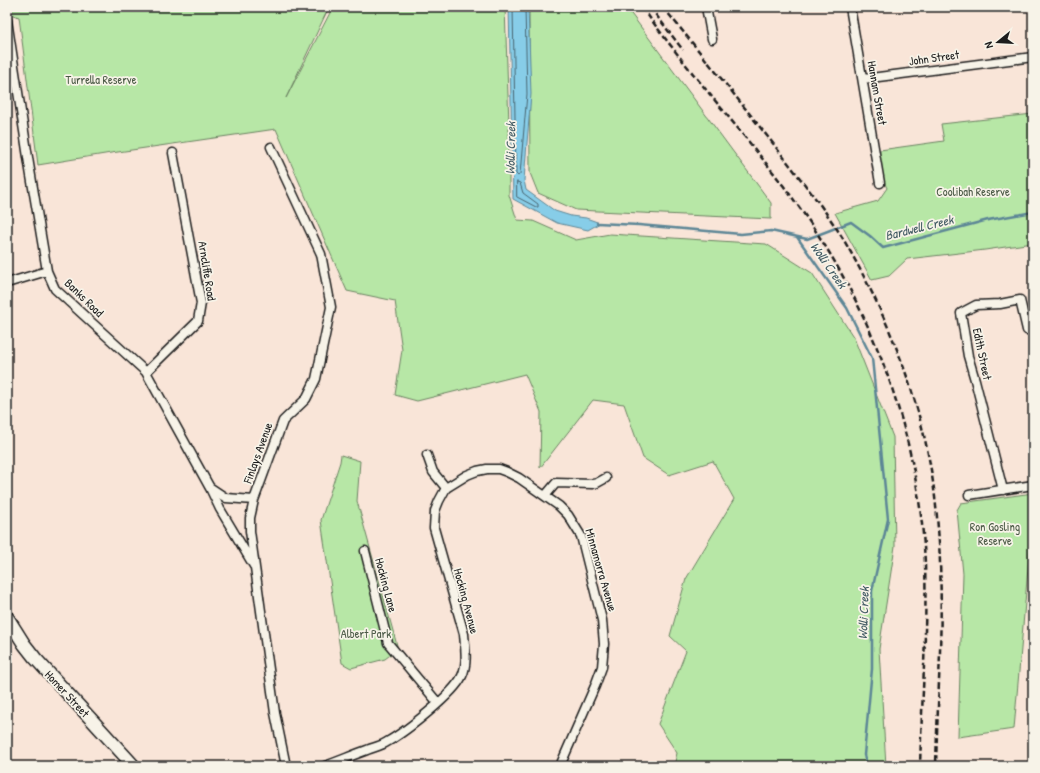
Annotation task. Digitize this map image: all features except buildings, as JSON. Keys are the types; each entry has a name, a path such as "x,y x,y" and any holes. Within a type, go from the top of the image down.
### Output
{"main road":[{"name":"Homer Street","path":"7,617 35,658 134,766"}],"street":[{"path":"706,7 712,39"},
{"name":"Hannam Street","path":"850,7 880,183"},
{"name":"Banks Road","path":"7,20 47,271 55,289 146,372 220,509 256,570"},
{"name":"John Street","path":"863,79 1033,57"},
{"name":"Finlays Avenue","path":"271,147 321,254 331,307 316,379 306,399 283,421 254,500 250,518 275,714 286,766"},
{"name":"Arncliffe Road","path":"146,372 198,321 201,303 173,153"},
{"path":"7,283 47,271"},
{"name":"Edith Street","path":"1002,490 968,356 961,313 976,306 1000,304 1020,300 1027,330"},
{"path":"427,456 433,472 446,488"},
{"name":"Minnamorra Avenue","path":"446,488 467,475 477,471 499,469 519,478 545,496 568,516 581,536 604,632 602,667 560,766"},
{"path":"545,496 556,483 593,484 606,478"},
{"path":"969,495 1033,485"},
{"path":"210,488 226,498 254,500"},
{"name":"Hocking Avenue","path":"325,766 387,743 403,732 438,703 462,677 466,667 466,647 464,634 434,528 435,511 446,488"},
{"name":"Hocking Lane","path":"364,551 388,642 438,703"}],"green space":[{"name":"Turrella Reserve","path":"7,7 329,7 286,98 333,7 505,7 509,125 509,195 517,220 533,221 576,240 610,234 766,244 812,273 854,338 893,437 895,546 879,649 886,766 674,766 677,753 658,724 686,651 670,636 686,579 734,499 713,461 669,475 643,458 624,404 593,400 540,468 541,412 525,374 417,401 395,395 402,350 395,301 347,291 276,129 38,165 19,17 7,13"},
{"path":"529,7 626,7 771,203 771,219 576,210 538,193 530,173"},
{"name":"Coolibah Reserve","path":"1033,114 1033,243 907,259 889,276 872,280 835,213 878,201 887,188 880,170 880,150 944,141 941,124"},
{"name":"Albert Park","path":"341,455 360,461 357,501 398,649 385,659 351,668 342,663 321,520"},
{"name":"Ron Gosling Reserve","path":"1033,493 1033,519 1014,729 958,737 963,574 957,510 961,503"}],"water":[{"path":"509,7 528,7 531,94 524,180 526,190 555,211 571,216 586,218 600,223 588,230 557,223 513,199"}],"waterway":[{"name":"Bardwell Creek","path":"597,223 639,225 741,234 771,231 807,239 851,222 883,248 988,220 1033,212"},
{"name":"Wolli Creek","path":"797,237 847,308 872,358 888,519 872,591 872,669 864,755 867,766"}],"railway":[{"path":"642,7 684,63 772,171 813,227 837,265 858,305 892,388 905,431 915,475 925,564 925,640 920,766"},
{"path":"650,7 683,50"},
{"path":"663,7 767,136 835,226 860,269 877,303 905,372 917,407 926,443 933,480 937,517 941,610 936,766"}]}
